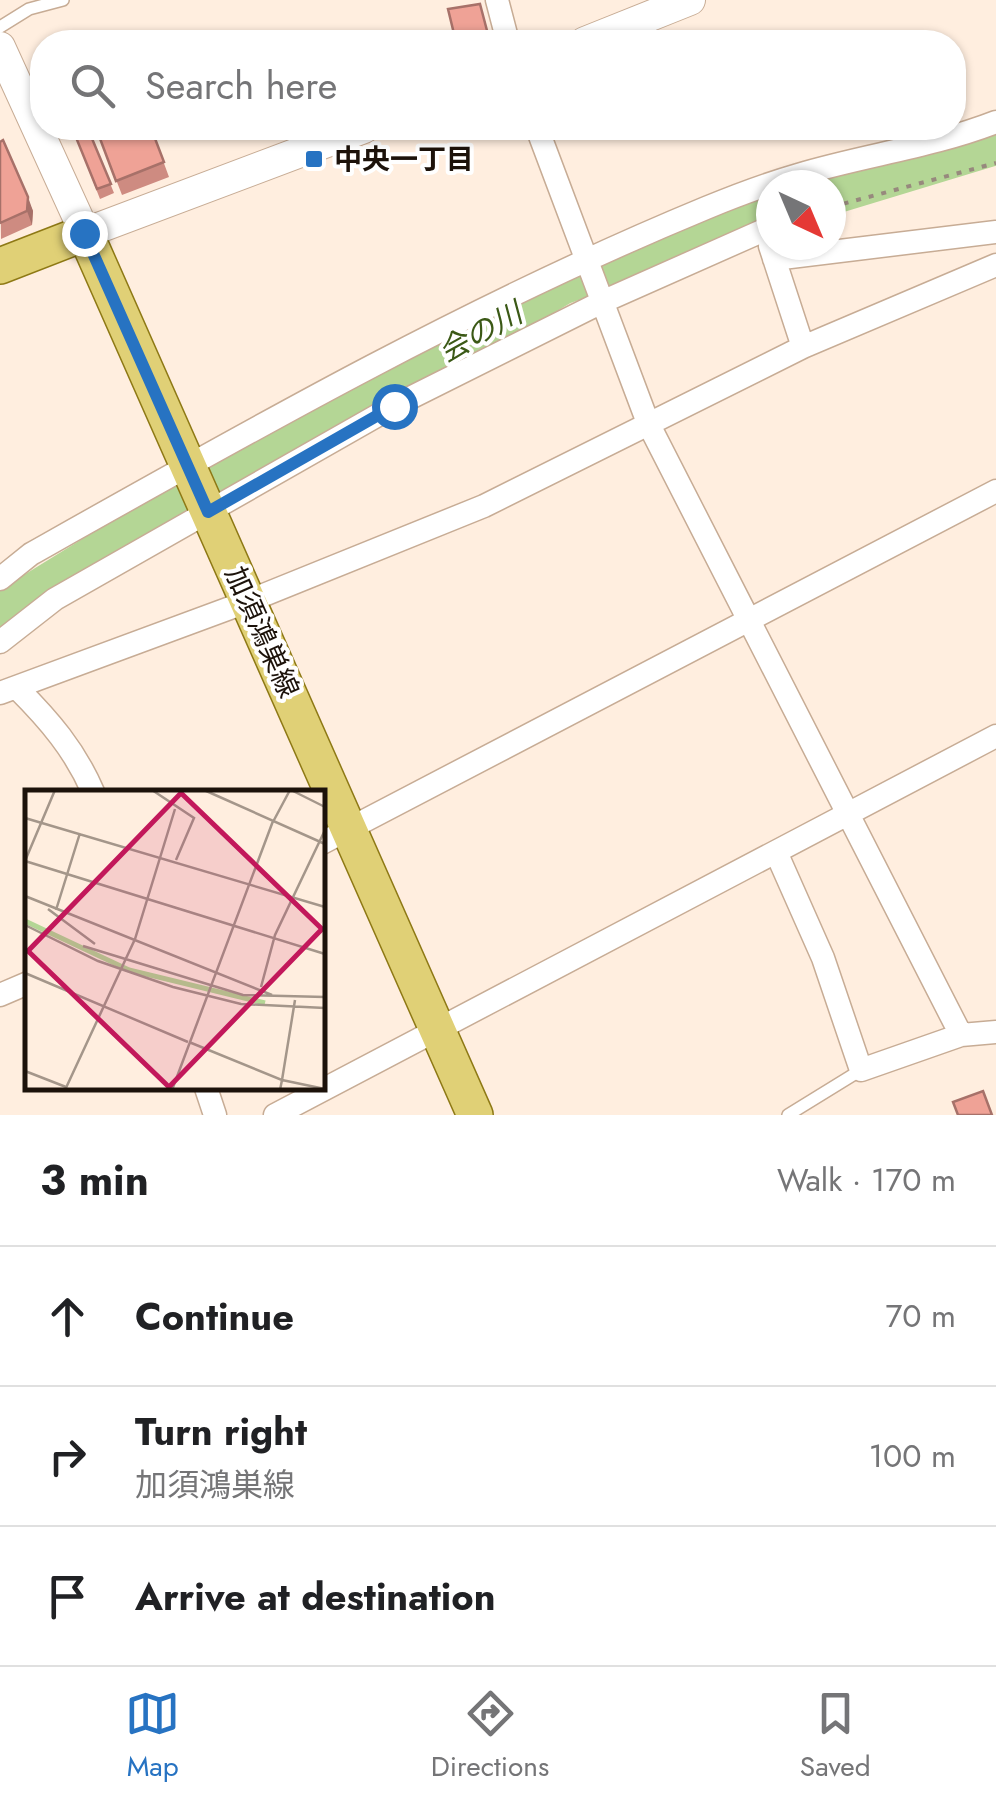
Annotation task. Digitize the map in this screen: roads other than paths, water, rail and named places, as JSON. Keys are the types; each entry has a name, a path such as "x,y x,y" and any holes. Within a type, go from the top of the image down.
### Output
{"main road":[{"path":"0,266 84,233"},
{"name":"加須鴻巣線","path":"84,233 248,601 319,790"},
{"name":"加須鴻巣線","path":"325,807 336,836 437,1028 476,1115"}],"street":[{"path":"498,0 505,30"},
{"path":"615,30 690,0"},
{"path":"0,47 30,113"},
{"path":"966,134 996,122"},
{"path":"42,140 84,233 332,140"},
{"path":"542,140 648,423 961,1035"},
{"path":"0,642 340,380 588,260 708,207 799,174 943,140"},
{"path":"846,251 996,232"},
{"path":"0,579 30,554 394,406 602,302 756,233"},
{"path":"774,260 803,347"},
{"path":"8,691 248,601 484,506 803,347 996,266"},
{"path":"336,836 996,491"},
{"path":"8,691 54,724 92,790"},
{"path":"325,1088 996,736"},
{"path":"776,852 823,958 861,1070 961,1035 996,1032"},
{"path":"0,995 25,984"},
{"path":"207,1090 215,1115"},
{"path":"275,1115 322,1090"}],"lane":[{"path":"0,27 28,8 63,0"},
{"path":"788,1115 861,1070"}],"waterway":[{"name":"会の川","path":"846,191 996,146"},
{"name":"会の川","path":"0,612 175,504 439,359 562,286 756,218"}],"place":[{"name":"中央一丁目","path":"314,159"}]}
